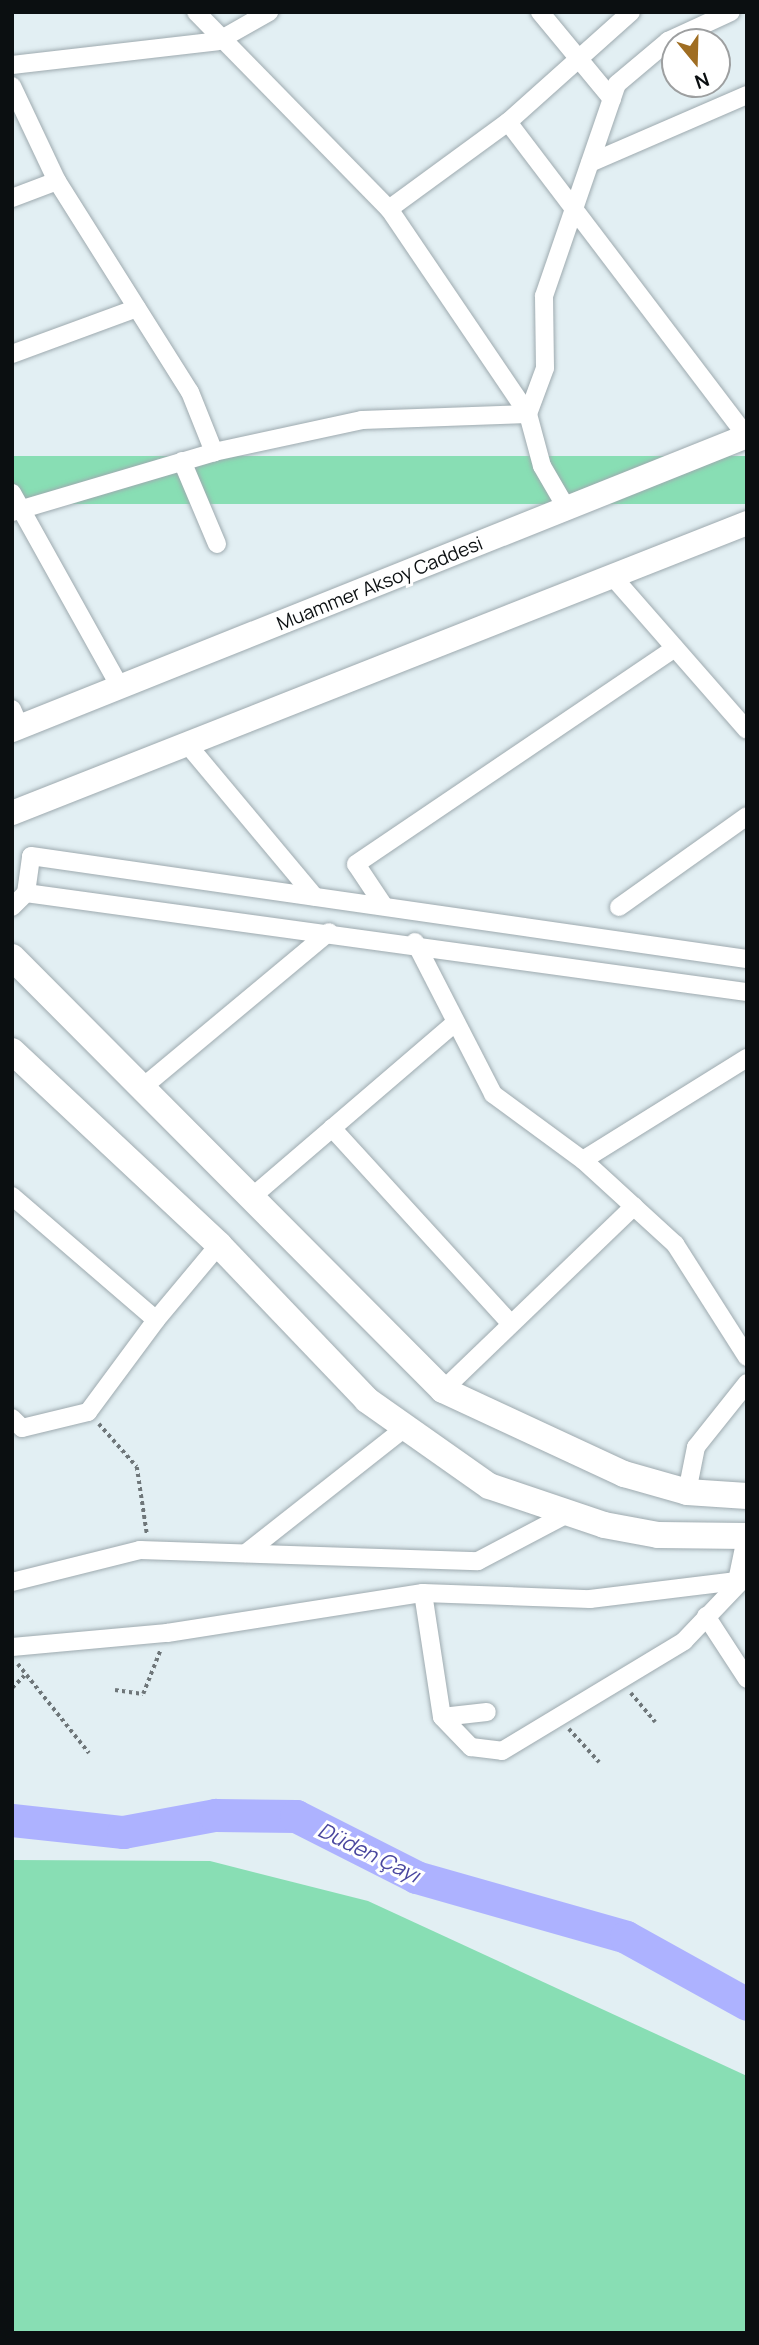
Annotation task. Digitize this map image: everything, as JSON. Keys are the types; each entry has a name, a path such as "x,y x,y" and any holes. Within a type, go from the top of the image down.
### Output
{"main road":[{"name":"Muammer Aksoy Caddesi","path":"15,722 121,689 747,436"},
{"path":"12,813 747,523"},
{"path":"12,957 253,1196 443,1390 624,1474 687,1492 747,1496"},
{"path":"12,1051 217,1247 367,1400 489,1486 569,1513 657,1535 747,1535"}],"street":[{"path":"196,12 218,41 389,209 528,414 542,466 567,509"},
{"path":"12,65 218,41 269,12"},
{"path":"540,12 612,99"},
{"path":"389,209 508,122 577,57 631,12"},
{"path":"528,414 545,368 544,296 617,84 668,41 731,12"},
{"path":"12,86 57,181 190,392 215,452"},
{"path":"590,163 747,95"},
{"path":"508,122 575,206 747,436"},
{"path":"12,198 57,181"},
{"path":"12,354 137,308"},
{"path":"17,512 215,452 362,420 528,414"},
{"path":"182,461 217,544"},
{"path":"12,493 17,512 121,689"},
{"path":"613,577 747,730"},
{"path":"384,906 356,864 675,648"},
{"path":"187,744 314,897"},
{"path":"619,907 747,816"},
{"path":"12,907 26,893 31,856 747,959"},
{"path":"26,893 415,942 747,992"},
{"path":"143,1087 329,932"},
{"path":"415,942 493,1094 583,1160 675,1244 747,1357"},
{"path":"253,1196 456,1022"},
{"path":"583,1160 747,1058"},
{"path":"332,1128 511,1324"},
{"path":"12,1196 156,1320"},
{"path":"443,1390 634,1206"},
{"path":"16,1426 88,1412 156,1320 217,1247"},
{"path":"687,1492 696,1447 747,1383"},
{"path":"246,1553 406,1427"},
{"path":"12,1583 150,1550 478,1561 569,1513"},
{"path":"423,1593 442,1717 471,1747 502,1751 556,1714 684,1641 742,1580 747,1535"},
{"path":"12,1647 167,1633 423,1593 590,1599 742,1580"},
{"path":"706,1616 747,1679"},
{"path":"442,1717 487,1712"}],"path":[{"path":"88,1412 137,1467 150,1550"},
{"path":"115,1690 143,1693 167,1633"},
{"path":"12,1656 89,1753"},
{"path":"12,1688 26,1674"},
{"path":"618,1678 655,1722"},
{"path":"556,1714 599,1762"}],"green space":[{"path":"12,456 747,456 747,504 12,504"},
{"path":"12,1860 210,1861 368,1901 747,2076 747,2333 12,2333"}],"waterway":[{"name":"Düden Çayı","path":"12,1820 123,1832 215,1815 296,1816 416,1877 626,1937 747,2004"}]}
